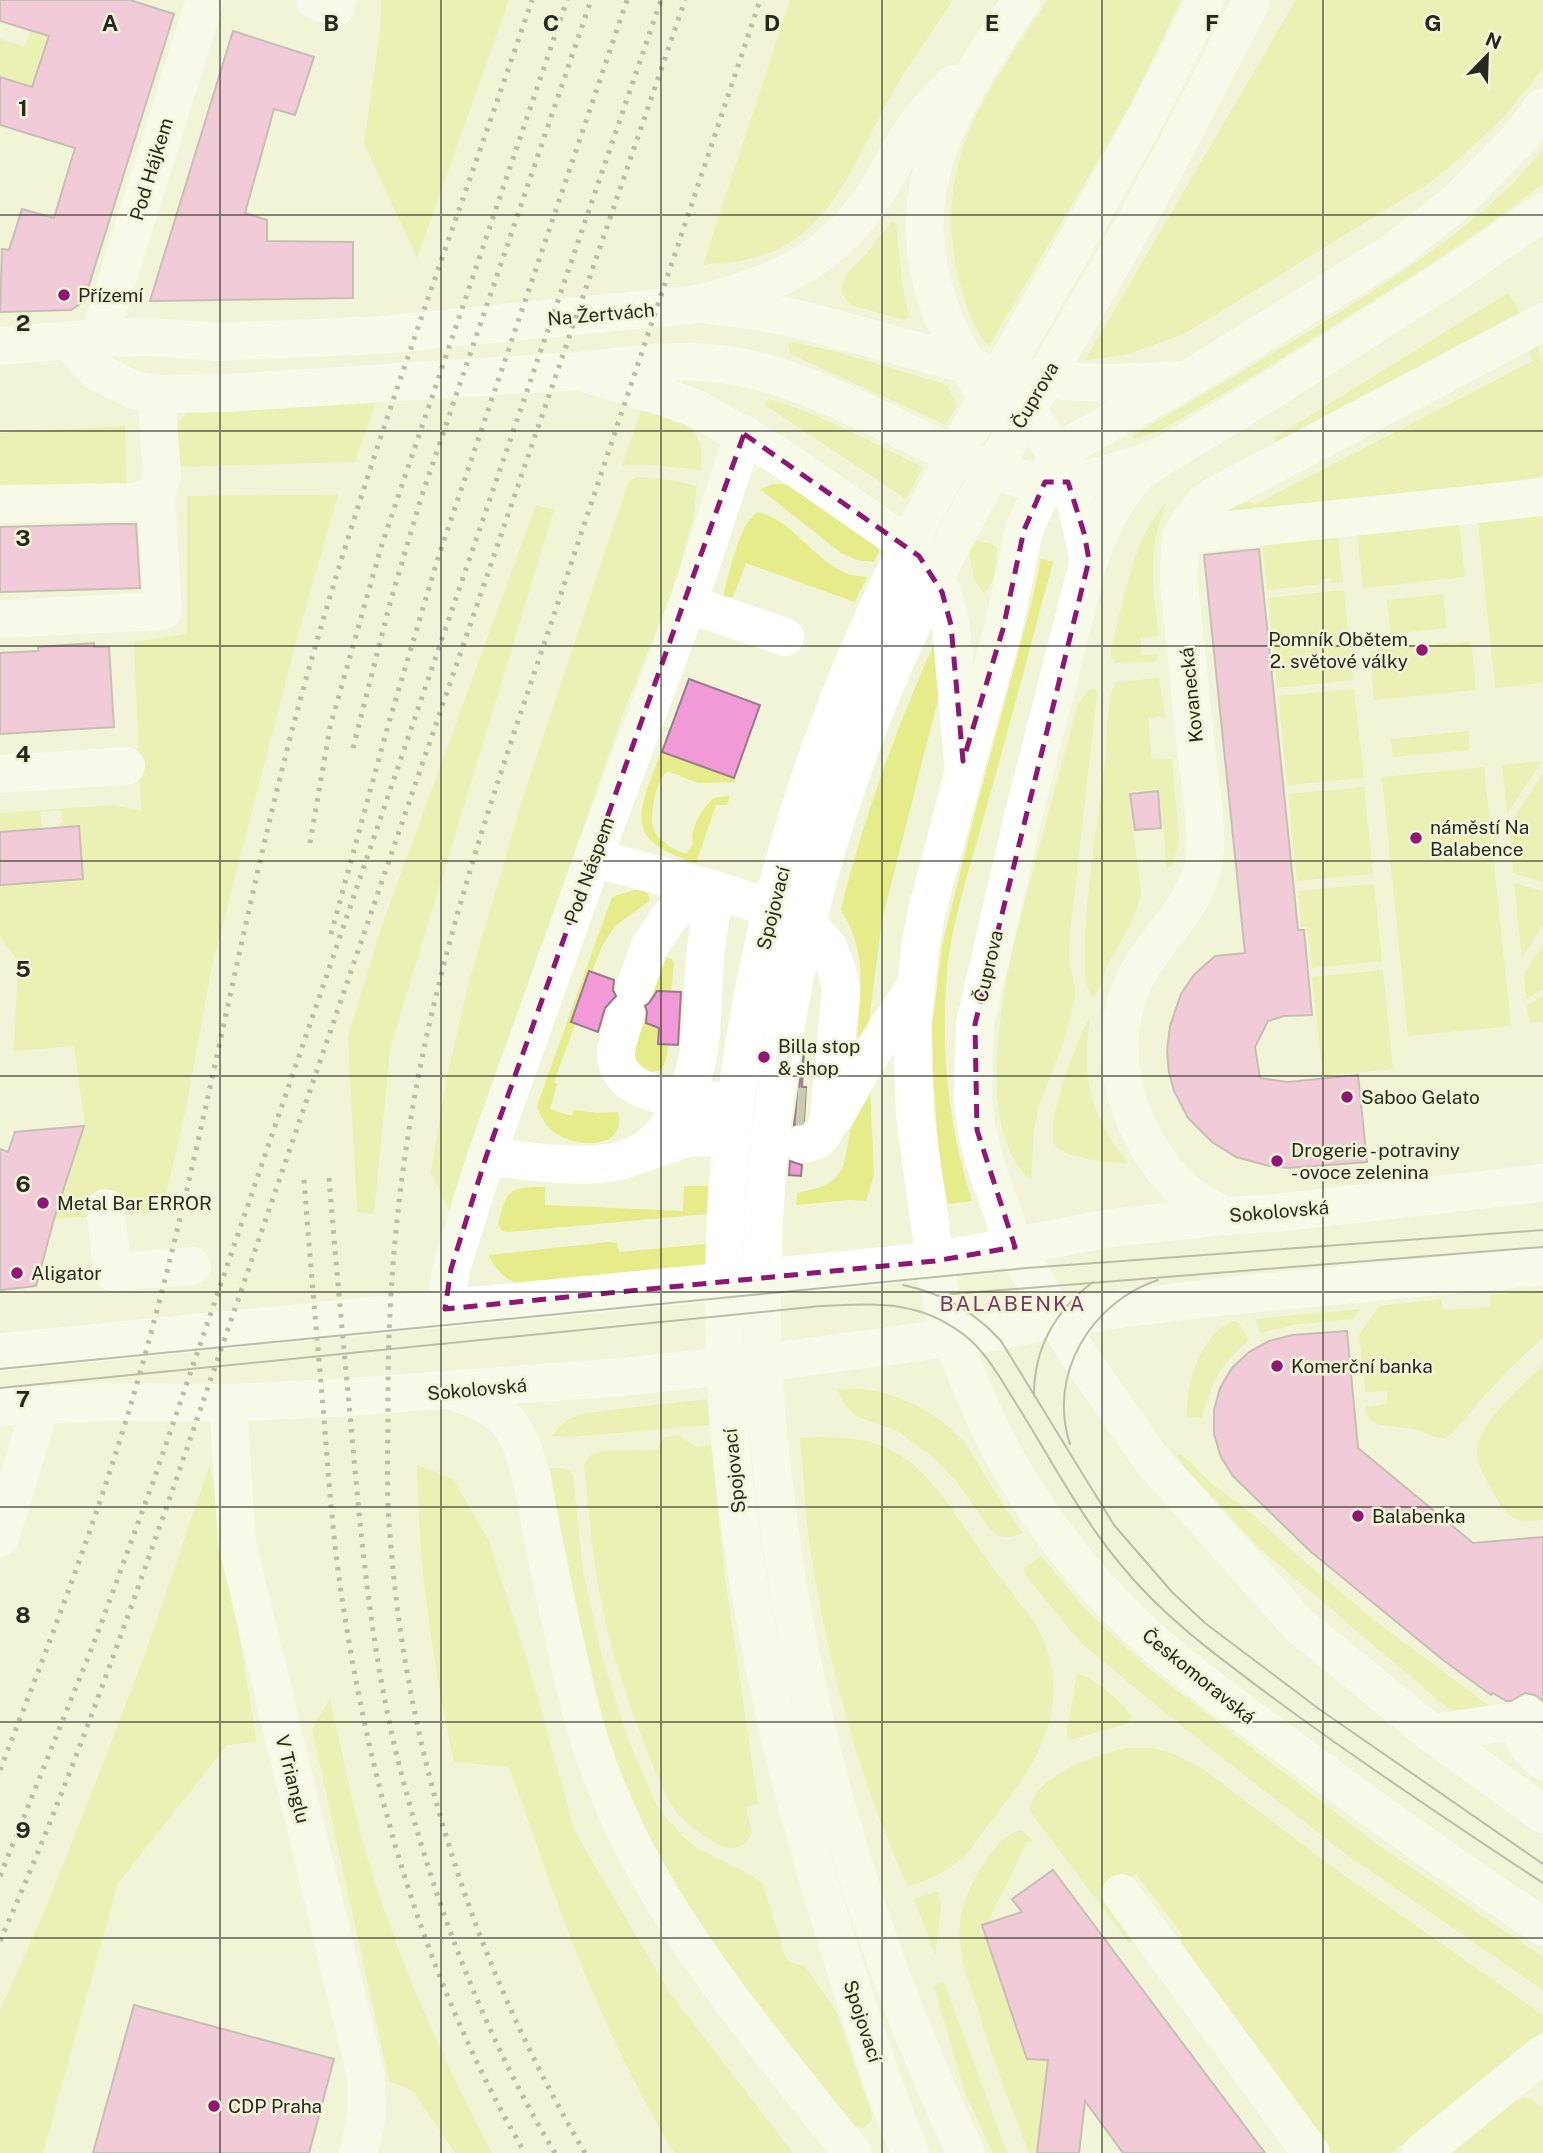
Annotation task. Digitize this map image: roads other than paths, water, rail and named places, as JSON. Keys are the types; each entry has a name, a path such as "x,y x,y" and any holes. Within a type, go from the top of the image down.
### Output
{"main road":[{"name":"Pod Hájkem","path":"84,340 205,0"},
{"path":"315,0 336,6 337,0"},
{"path":"1022,0 954,107 935,157 926,206 928,258 943,315 968,365 1007,428 1017,458 1048,475"},
{"name":"Čuprova","path":"811,774 863,642 920,521 1107,191 1205,0"},
{"name":"Čuprova","path":"842,802 891,672 948,550 1141,211 1252,0"},
{"path":"699,304 738,295 771,282 809,263 825,251 865,208 925,114 1000,34"},
{"path":"0,1352 935,1261 915,1116 912,1048 915,987 927,910 1003,629 1024,530 1048,475 1068,446 1079,438 1188,379 1395,251 1459,200 1520,138 1543,107"},
{"path":"1089,560 1096,538 1117,498 1142,469 1455,273 1543,212"},
{"name":"Na Žertvách","path":"0,346 152,337 217,342 382,335 699,304 807,321 968,365 1059,382 1111,384 1188,379"},
{"path":"1182,535 1192,516 1210,498 1543,322"},
{"path":"84,340 81,357 104,376 134,390 156,394 226,393 579,371 660,360 692,361 757,371 830,396 952,453 1048,475 1122,470 1158,458"},
{"path":"579,371 673,400 744,435 882,526 919,556 943,592 951,625 964,772"},
{"path":"0,619 163,611 156,495 162,474 156,394"},
{"name":"Pod Náspem","path":"445,1309 451,1269 486,1157 688,604 744,435"},
{"name":"Čuprova","path":"1048,475 1084,533 1089,560 1023,817 975,1024 972,1099 984,1160 1015,1247 1056,1319"},
{"path":"0,504 135,502 156,495"},
{"path":"1182,535 1543,497"},
{"name":"Kovanecká","path":"1182,535 1179,583 1202,797 1204,859 1190,900 1140,968 1130,991 1123,1014 1119,1062 1130,1108 1163,1167 1176,1183 1196,1200 1224,1216"},
{"path":"688,604 785,637"},
{"path":"0,774 126,766"},
{"name":"Spojovací","path":"811,774 781,873 762,951 744,1045 732,1144 727,1216 724,1313 726,1372 734,1472 761,1658 813,1864 870,2045 910,2153"},
{"name":"Spojovací","path":"842,802 804,939 773,1116 762,1309 765,1405 773,1484 794,1624 808,1692 843,1829 864,1901 904,2007 966,2153"},
{"path":"593,858 706,888 779,912 815,933 828,947 841,989 815,1123 845,1095 915,987"},
{"path":"705,1113 638,1087 621,1072 616,1053 630,1001 650,946 668,919 706,888"},
{"path":"705,1113 697,1058 705,958 706,888"},
{"path":"486,1157 593,1164 632,1158 667,1129 705,1113"},
{"name":"Sokolovská","path":"935,1261 1111,1228 1543,1183"},
{"path":"105,1208 113,1272 192,1266"},
{"name":"Českomoravská","path":"935,1261 951,1338 988,1425 1023,1490 1063,1546 1140,1629 1208,1686 1379,1814 1543,1927"},
{"path":"1543,1266 1230,1296 1056,1319 1151,1459 1299,1625 1431,1733 1543,1814"},
{"name":"Sokolovská","path":"0,1407 108,1402 228,1403 451,1391 624,1377 951,1338 1056,1319"},
{"path":"451,1391 474,1398 496,1410 517,1436 531,1480 567,1653 593,1753 608,1794 646,1872 688,1942 725,1993 853,2153"},
{"name":"V Trianglu","path":"228,1403 237,1543 366,2076 367,2116 358,2153"},
{"path":"0,1538 41,1405"},
{"path":"1431,1733 1525,1719 1525,1745 1543,1761"},
{"path":"1121,1893 1311,2153"},
{"path":"1421,2153 1537,2071"}],"tunnel":[{"path":"740,1103 805,1107"}],"tram line":[{"path":"0,1369 1027,1268 1543,1230"},
{"path":"939,1295 1543,1247"},
{"path":"1070,1444 1064,1418 1065,1392 1070,1368 1080,1344 1095,1323 1113,1305 1158,1280"},
{"path":"1034,1395 1038,1361 1050,1331 1068,1305 1093,1282"},
{"path":"903,1285 931,1293 957,1305 980,1321 1001,1341 1114,1525 1172,1592 1205,1623 1319,1709 1543,1864"},
{"path":"0,1388 821,1306 877,1305 912,1309 946,1323 972,1341 999,1376 1092,1527 1121,1565 1174,1620 1309,1724 1543,1883"}],"railway":[{"path":"0,1770 80,1557 134,1395 189,1180 280,777 326,609 411,347 532,0"},
{"path":"310,843 330,727 382,544 567,0"},
{"path":"353,748 390,603 421,498 591,0"},
{"path":"331,934 389,722 437,561 627,0"},
{"path":"0,1876 97,1635 153,1482 661,0"},
{"path":"0,1941 70,1772 174,1486 685,0"},
{"path":"585,2153 545,2081 510,2008 452,1855 429,1776 398,1616 390,1535 388,1363 393,1267 403,1172 418,1077 458,913 512,739 760,0"},
{"path":"329,1178 365,1565 376,1650 392,1734 430,1874 465,1970 506,2064 555,2153"},
{"path":"304,1180 338,1568 357,1688 372,1757 410,1894 434,1961 491,2091 525,2153"}],"place":[{"name":"Přízemí","path":"64,295"},
{"name":"Pomník Obětem 2. světové války","path":"1422,650"},
{"name":"náměstí Na Balabence","path":"1416,838"},
{"name":"Billa stop & shop","path":"764,1057"},
{"name":"Saboo Gelato","path":"1347,1097"},
{"name":"Drogerie - potraviny - ovoce zelenina","path":"1277,1161"},
{"name":"Metal Bar ERROR","path":"43,1203"},
{"name":"Aligator","path":"17,1273"},
{"name":"Komerční banka","path":"1277,1366"},
{"name":"Balabenka","path":"1358,1516"},
{"name":"CDP Praha","path":"214,2106"}],"district":[{"name":"BALABENKA","path":"1013,1303"}]}
